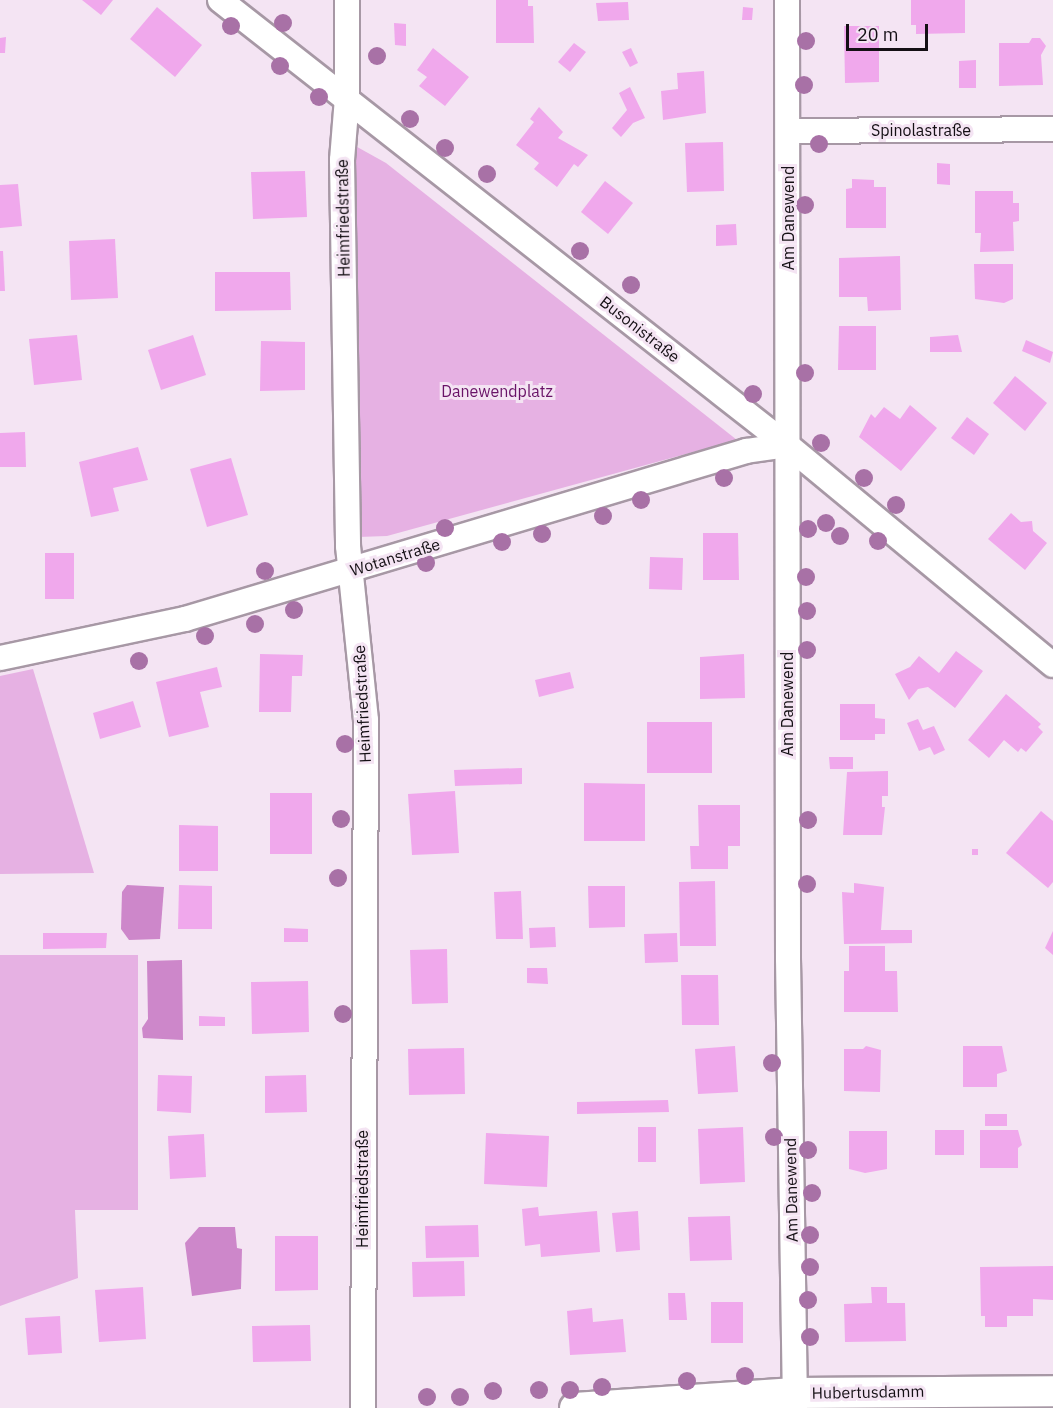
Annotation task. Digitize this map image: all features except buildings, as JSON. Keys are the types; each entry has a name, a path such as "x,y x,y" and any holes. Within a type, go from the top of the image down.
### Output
{"street":[{"name":"Busonistraße","path":"220,0 787,445 1053,665"},
{"name":"Heimfriedstraße","path":"347,0 347,98 342,160 348,534 366,720 363,1408"},
{"name":"Am Danewend","path":"787,0 788,959 794,1401"},
{"name":"Spinolastraße","path":"788,131 1053,129"},
{"name":"Wotanstraße","path":"0,658 185,619 352,571 746,451 787,445"},
{"name":"Hubertusdamm","path":"575,1408 1053,1391"}],"green space":[{"name":"Danewendplatz","path":"350,143 386,163 737,440 387,536 358,537"},
{"path":"33,669 94,873 0,874 0,676"},
{"path":"0,955 138,955 138,1210 75,1210 78,1278 0,1306"}],"shaded area":[{"path":"127,885 164,887 160,939 129,940 121,929 122,892"},
{"path":"182,960 183,1040 143,1038 142,1028 148,1019 147,961"},
{"path":"199,1227 235,1227 237,1248 242,1249 241,1289 192,1296 185,1243"}]}
